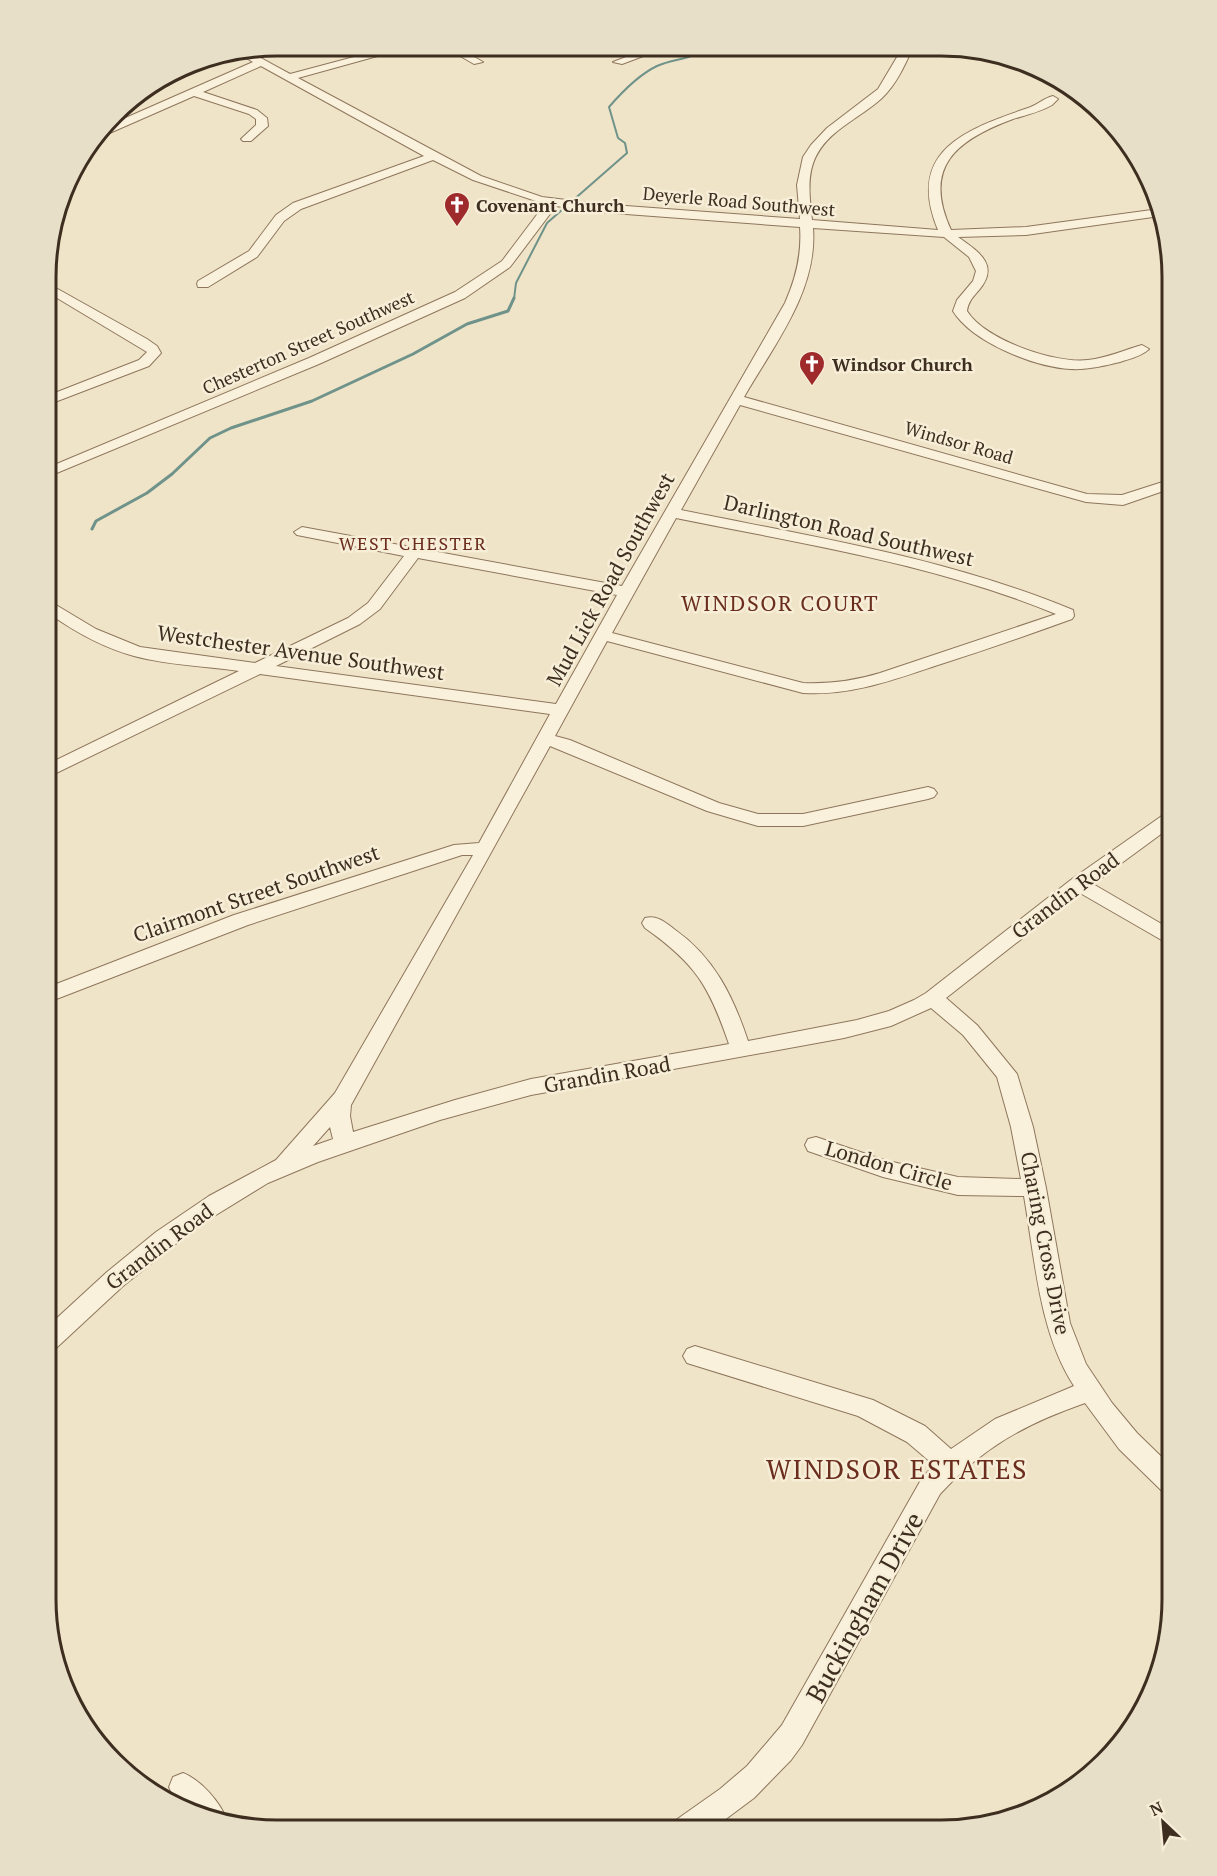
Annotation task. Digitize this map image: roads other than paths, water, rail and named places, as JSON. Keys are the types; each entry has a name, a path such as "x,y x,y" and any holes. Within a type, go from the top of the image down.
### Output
{"street":[{"path":"290,77 370,56"},
{"path":"467,56 478,62"},
{"path":"618,62 636,56"},
{"name":"Mud Lick Road Southwest","path":"345,1142 338,1110 342,1100 485,849 602,635 800,283 807,248 801,189 804,168 812,152 829,131 886,88 903,56"},
{"name":"Deyerle Road Southwest","path":"252,57 434,156 508,190 562,204 946,234 1026,231 1152,214"},
{"path":"113,128 262,62"},
{"path":"192,92 254,112 261,118 262,126 247,139"},
{"path":"1053,99 977,132 942,159 934,177 946,234 979,262 982,269 980,278 963,301 960,311 969,323 986,335 1035,358 1066,366 1110,361 1142,349"},
{"path":"203,284 253,254 279,218 297,207 434,156"},
{"name":"Chesterton Street Southwest","path":"56,468 314,361 460,295 506,264 562,204"},
{"path":"56,292 142,342 154,353 144,363 56,397"},
{"name":"Windsor Road","path":"736,399 1086,498 1123,500 1162,486"},
{"name":"Darlington Road Southwest","path":"602,635 803,688 833,689 883,678 996,641 1066,616 1067,613 1031,598 914,562 671,512"},
{"path":"303,532 627,592"},
{"path":"56,767 366,613 388,589 414,553"},
{"name":"Westchester Avenue Southwest","path":"56,611 79,628 118,646 159,656 561,710"},
{"path":"545,739 564,744 713,807 758,820 803,820 928,793"},
{"name":"Grandin Road","path":"56,1333 100,1291 175,1229 236,1190 280,1168 345,1142 448,1109 531,1087 876,1024 913,1010 933,998 1079,884 1162,824"},
{"name":"Clairmont Street Southwest","path":"56,992 269,910 461,849 485,849"},
{"path":"1079,884 1162,933"},
{"path":"652,923 703,964 724,1000 741,1050"},
{"name":"Charing Cross Drive","path":"933,998 970,1030 1007,1074 1022,1126 1035,1188 1058,1323 1076,1370 1128,1441 1162,1474"},
{"path":"280,1168 342,1100"},
{"name":"London Circle","path":"816,1145 883,1168 957,1186 1035,1188"},
{"path":"695,1356 864,1407 916,1434 951,1464"},
{"name":"Buckingham Drive","path":"702,1820 751,1784 776,1758 792,1735 932,1486 951,1464 985,1436 1016,1419 1091,1391"},
{"path":"183,1787 202,1807"}],"waterway":[{"path":"514,299 516,283 547,223 627,153 625,143 618,138 609,107 643,74 664,63 691,56"},
{"path":"92,529 96,521 147,493 172,474 210,438 231,428 312,401 413,354 467,324 508,311 514,298"}],"place":[{"name":"Covenant Church","path":"457,228"},
{"name":"Windsor Church","path":"812,387"}],"district":[{"name":"WEST CHESTER","path":"413,543"},
{"name":"WINDSOR COURT","path":"780,602"},
{"name":"WINDSOR ESTATES","path":"897,1469"}]}
